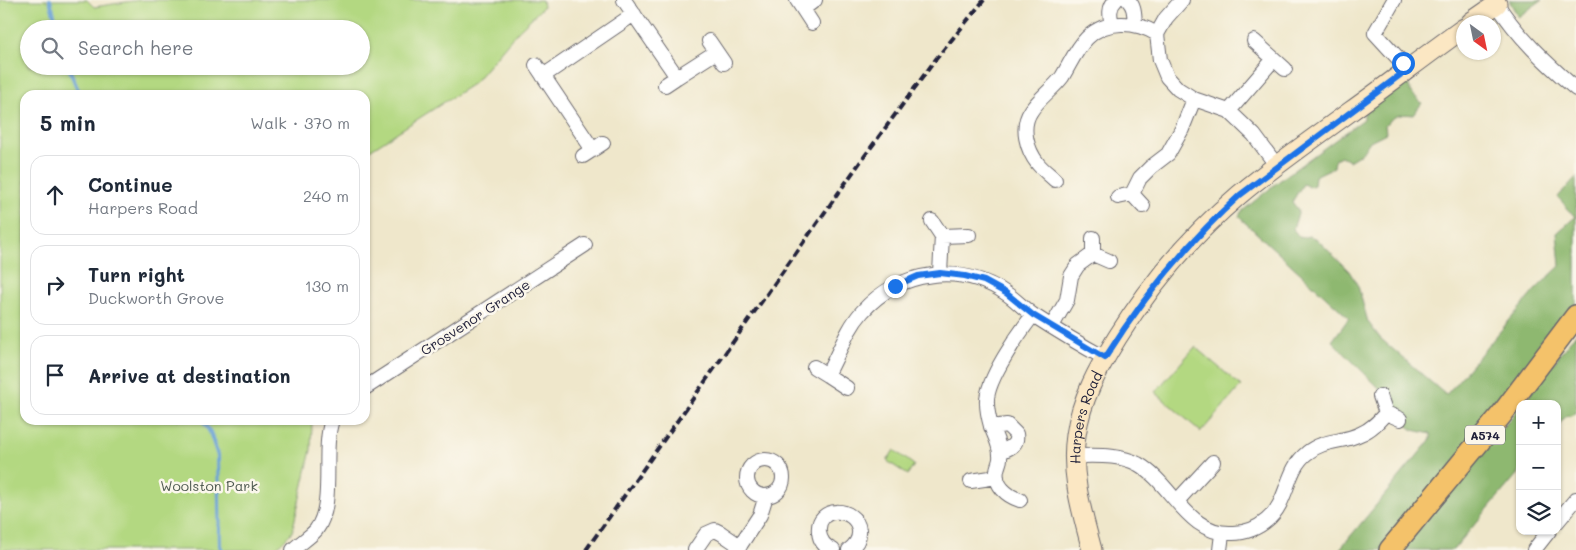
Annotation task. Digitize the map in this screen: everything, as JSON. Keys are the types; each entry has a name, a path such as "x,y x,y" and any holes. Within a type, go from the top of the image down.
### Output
{"main road":[{"name":"A574","path":"1390,550 1502,414 1576,316"}],"street":[{"path":"624,0 634,14 671,81 716,52"},
{"path":"812,23 800,5 815,0"},
{"path":"1112,25 1110,10 1111,5 1116,0"},
{"path":"1128,0 1134,11 1135,24"},
{"path":"1182,0 1166,18 1158,34 1160,60 1167,77 1178,89 1194,98 1229,111 1254,135 1278,166"},
{"path":"1394,0 1375,33 1408,69"},
{"path":"1480,15 1496,2 1515,30 1537,55 1576,89"},
{"path":"593,150 539,71 634,14"},
{"path":"1055,180 1038,164 1026,142 1026,123 1031,112 1061,77 1076,51 1088,37 1098,30 1112,25 1135,24 1148,28 1158,34"},
{"name":"Harpers Road","path":"1092,550 1075,478 1076,435 1082,407 1090,385 1105,358 1148,294 1184,250 1240,195 1456,34"},
{"path":"1254,41 1285,70"},
{"path":"1229,111 1274,59"},
{"path":"1143,206 1125,195 1151,167 1168,154 1182,129 1194,98"},
{"path":"932,221 942,236 940,273"},
{"path":"942,236 969,235"},
{"path":"1093,254 1094,238"},
{"name":"Grosvenor Grange","path":"370,385 585,245"},
{"path":"1052,326 1067,300 1071,276 1078,265 1093,254"},
{"path":"1093,254 1109,261"},
{"path":"827,375 850,329 868,306 895,286 918,276 940,273 965,276 984,281 1006,293 1033,315 1105,358"},
{"path":"1020,500 1006,493 999,485 997,470 1001,460 1000,452 986,400 990,387 1018,334 1033,315"},
{"path":"814,367 847,388"},
{"path":"1380,396 1386,413 1400,419"},
{"path":"1075,456 1118,457 1130,460 1149,472 1191,518 1204,527 1222,534 1240,533 1256,527 1277,511 1294,469 1300,459 1308,452 1328,441 1350,438 1361,434 1373,426 1386,413"},
{"path":"293,550 315,532 322,519 330,425"},
{"path":"992,427 1007,425 1013,428 1016,434 1017,440 1014,445 1000,452"},
{"path":"1177,501 1213,462"},
{"path":"971,481 997,477"},
{"path":"695,550 706,534 715,530 722,533 738,548 760,514 766,496"},
{"path":"1561,517 1576,499"},
{"path":"833,550 828,548 822,541 819,529 822,519 830,512 836,511 851,516 858,527 858,540 850,550"},
{"path":"1220,550 1222,534"},
{"path":"1534,550 1546,535"}],"green space":[{"name":"Woolston Park","path":"0,0 87,0 94,7 139,0 542,0 543,7 518,31 474,83 370,150 370,90 20,90 20,425 312,425 311,450 292,532 274,550 0,550"},
{"path":"1509,0 1542,0 1518,17"},
{"path":"1401,80 1408,82 1411,93 1422,103 1413,115 1401,115 1394,117 1388,122 1385,125 1386,133 1370,141 1362,153 1349,161 1341,156 1335,159 1334,167 1315,176 1314,185 1309,187 1303,184 1292,202 1299,211 1293,229 1300,238 1309,236 1317,239 1349,271 1358,286 1368,322 1380,338 1446,395 1536,289 1560,266 1557,233 1575,217 1558,197 1576,177 1576,309 1385,550 1339,550 1431,439 1431,434 1413,430 1392,414 1379,388 1332,341 1349,318 1239,217 1241,212 1283,178 1364,119 1364,106"},
{"path":"1576,333 1576,413 1570,417 1567,415 1561,422 1561,400 1526,400"},
{"path":"1195,347 1241,386 1201,432 1155,392"},
{"path":"1516,412 1516,476 1453,550 1402,550"},
{"path":"894,450 914,465 908,475 887,461"}],"waterway":[{"path":"50,0 56,20"},
{"path":"72,75 78,90"},
{"path":"205,425 210,432 218,456 220,546 222,550"}],"railway":[{"path":"586,550 861,161 936,59 984,0"}],"route":[{"path":"895,286 918,276 940,273 965,276 984,281 1006,293 1033,315 1105,358 1126,324 1170,265 1215,218 1240,195 1408,69 1403,63"}]}
